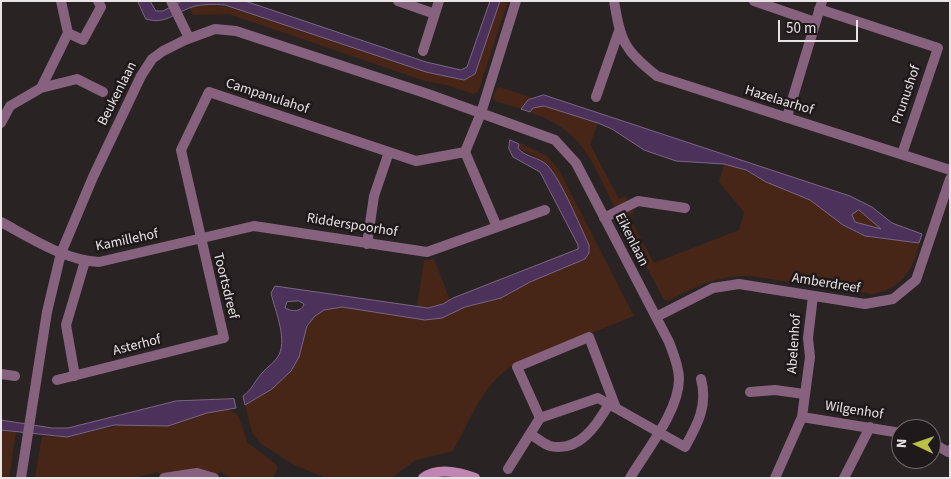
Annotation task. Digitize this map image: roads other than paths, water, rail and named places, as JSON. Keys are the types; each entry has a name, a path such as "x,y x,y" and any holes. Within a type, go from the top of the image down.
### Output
{"street":[{"path":"41,88 68,33 61,1"},
{"path":"68,33 83,40 101,7 98,1"},
{"path":"398,1 435,14"},
{"path":"423,51 439,1"},
{"path":"497,227 465,152 480,113 516,1"},
{"name":"Hazelaarhof","path":"614,1 619,31 633,56 657,76 950,170"},
{"path":"754,1 815,22"},
{"path":"172,3 189,38"},
{"path":"787,117 821,5"},
{"name":"Prunushof","path":"821,5 938,48 902,154"},
{"name":"Beukenlaan","path":"21,478 47,312 61,253 141,76 152,60 163,51 189,38 215,29 236,31 480,113"},
{"name":"Hazelaarhof","path":"596,97 619,31"},
{"path":"1,123 5,104 41,88 77,79 103,92"},
{"name":"Campanulahof","path":"200,239 181,150 209,92 416,160 465,152"},
{"name":"Eikenlaan","path":"480,113 555,140 576,164 669,342 679,379 677,395 659,431 630,478"},
{"path":"367,244 374,196 389,152"},
{"name":"Amberdreef","path":"656,317 713,288 739,284 865,304 893,299 916,280 950,179"},
{"path":"604,218 638,201 685,208"},
{"name":"Ridderspoorhof","path":"200,239 254,226 426,252 545,210"},
{"name":"Kamillehof","path":"2,226 61,253 85,261 99,262 200,239"},
{"name":"Toortsdreef","path":"200,239 224,338"},
{"path":"75,376 66,324 85,261"},
{"name":"Abelenhof","path":"775,478 802,417 810,357 808,338 813,296"},
{"path":"540,418 517,367 588,337 612,406"},
{"name":"Asterhof","path":"57,380 224,338"},
{"path":"1,374 15,376"},
{"path":"508,469 540,418 598,398 685,447 703,410 704,392 701,379"},
{"name":"Abelenhof","path":"750,392 775,390 804,394"},
{"path":"530,434 550,446 572,445 594,429 612,406"},
{"name":"Wilgenhof","path":"802,417 891,430"},
{"path":"844,478 870,427"},
{"path":"423,478 428,474 447,471 475,478"},
{"path":"164,478 197,472 214,478"}]}
